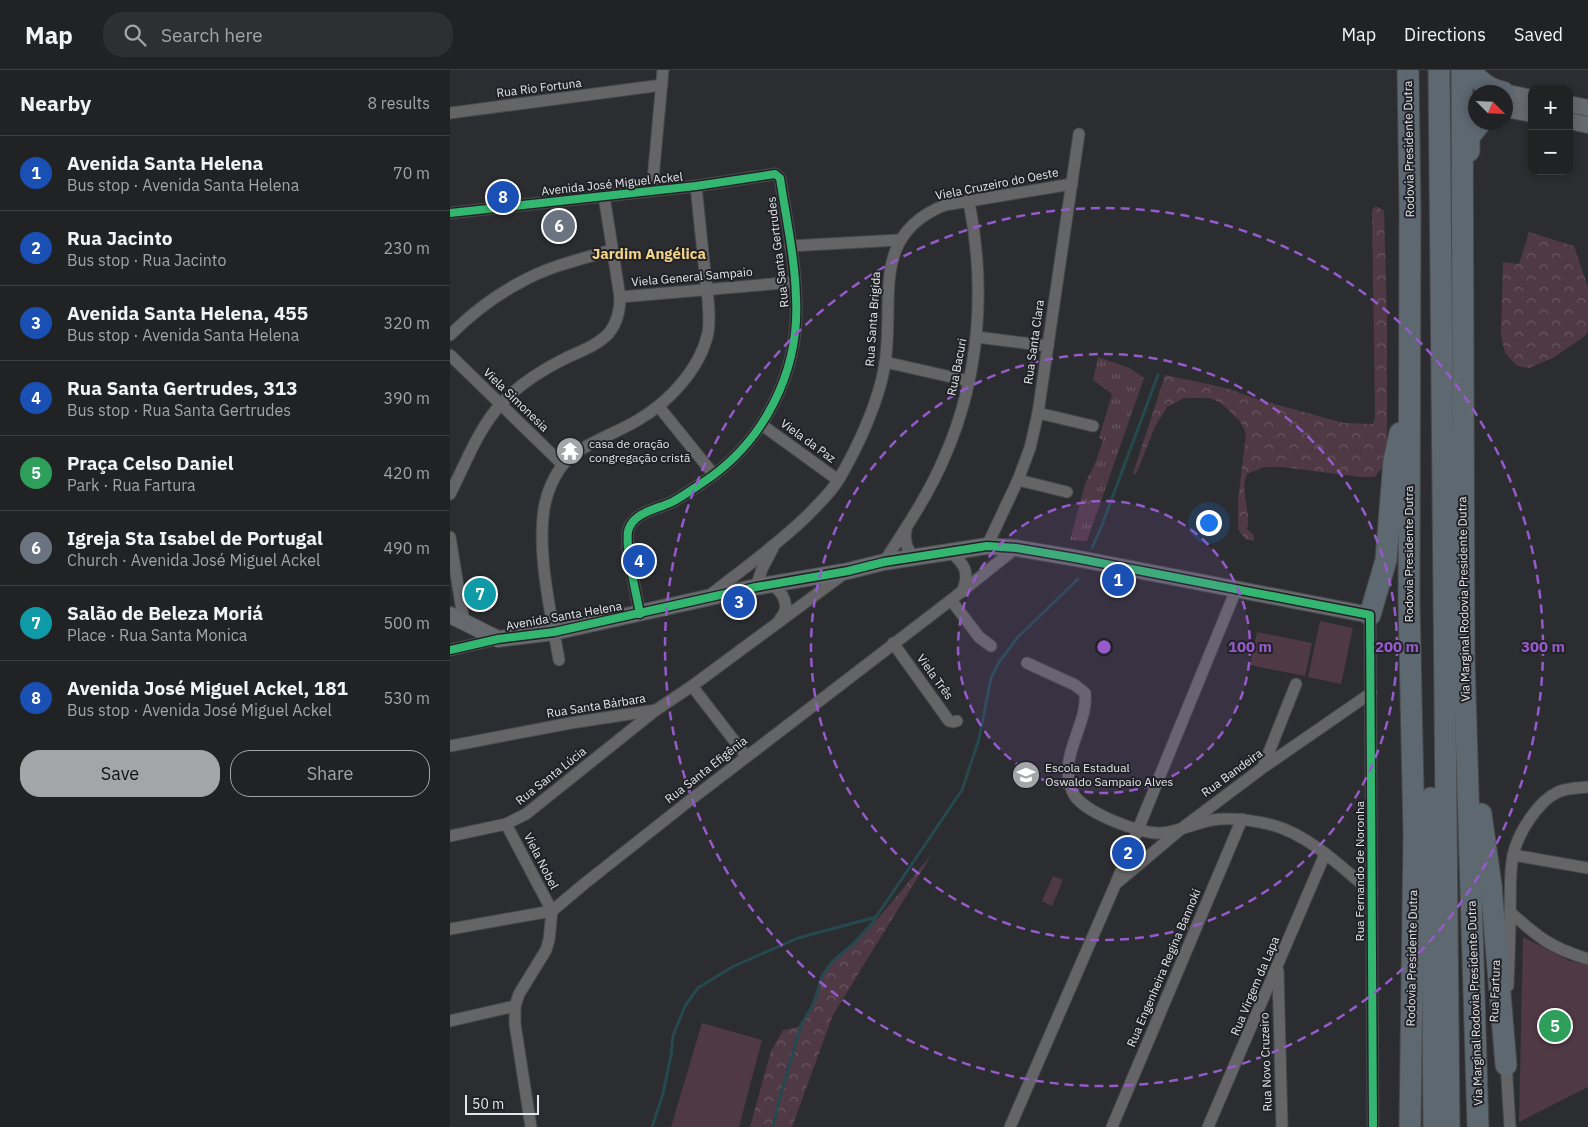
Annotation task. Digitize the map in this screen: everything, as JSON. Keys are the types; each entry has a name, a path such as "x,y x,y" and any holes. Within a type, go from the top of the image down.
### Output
{"highway":[{"name":"Rodovia Presidente Dutra","path":"1408,70 1409,601 1414,835 1410,1127"},
{"name":"Rodovia Presidente Dutra","path":"1426,70 1434,1127"},
{"path":"1439,70 1449,1127"},
{"name":"Via Marginal Rodovia Presidente Dutra","path":"1462,70 1464,658 1478,1127"},
{"path":"1471,70 1476,78 1486,85"},
{"path":"1462,236 1468,213 1469,137 1474,130"},
{"path":"1370,615 1386,560 1394,460 1409,396"},
{"path":"1464,658 1474,689 1478,800 1491,885 1506,1065"},
{"path":"1447,889 1456,904 1468,1127"}],"street":[{"path":"652,190 663,70"},
{"name":"Rua Rio Fortuna","path":"450,113 662,85"},
{"path":"1513,99 1528,98"},
{"path":"1513,103 1528,112"},
{"path":"1573,105 1588,108"},
{"path":"1573,122 1588,125"},
{"name":"Rua Santa Clara","path":"987,546 1018,480 1030,448 1038,412 1079,134"},
{"name":"Avenida José Miguel Ackel","path":"450,212 696,186 775,174"},
{"name":"Rua Santa Gertrudes","path":"640,614 627,544 628,530 632,522 643,514 672,502 714,475 739,453 762,425 781,387 790,361 796,323 795,282 780,178 775,174"},
{"name":"Viela Cruzeiro do Oeste","path":"899,240 914,224 932,210 945,205 1072,184"},
{"path":"559,660 545,568 542,535 544,508 553,482 563,465 574,454 659,407 676,390 702,350 708,327 707,290 696,186"},
{"path":"450,494 472,449 500,404 528,379 600,342 610,332 616,321 620,308 620,297 604,196"},
{"name":"Rua Bacuri","path":"884,562 931,486 945,457 958,425 969,381 977,337 979,274 974,227 969,202"},
{"path":"450,221 465,211"},
{"path":"790,246 899,240"},
{"name":"Rua Santa Brigida","path":"706,599 774,546 822,500 838,480 869,416 880,385 885,362 890,271 894,250 899,240"},
{"path":"450,335 493,300 522,281 554,268 612,250"},
{"name":"Viela General Sampaio","path":"620,297 795,282"},
{"path":"977,337 1048,346"},
{"name":"Viela Simonesia","path":"450,355 563,465"},
{"path":"885,362 969,381"},
{"path":"659,407 714,475"},
{"path":"1038,412 1093,426"},
{"name":"Viela da Paz","path":"762,425 838,480"},
{"path":"1018,480 1067,492"},
{"path":"907,525 905,530 906,543 910,554 915,557"},
{"path":"450,537 457,619 498,640"},
{"name":"Rua Santa Brigida","path":"764,586 762,569 774,546"},
{"name":"Avenida Santa Helena","path":"498,640 554,632 884,562 987,546 1016,548 1075,558 1370,615"},
{"name":"Rua Santa Efigênia","path":"552,911 746,756 962,592 1016,548"},
{"path":"949,551 960,560 966,571 966,582 962,592"},
{"name":"Rua Santa Bárbara","path":"450,746 571,723 656,710 692,686 848,571"},
{"path":"764,586 781,592 786,606 784,614 779,621"},
{"path":"1010,1127 1116,883 1236,590"},
{"path":"951,600 979,637 990,646"},
{"name":"Rua Fernando de Noronha","path":"1370,615 1373,1127"},
{"path":"450,650 498,640"},
{"name":"Viela Três","path":"893,643 949,721 957,721"},
{"path":"1027,663 1075,685 1085,693 1085,707 1069,759 1069,775 1073,793 1080,802 1094,811 1137,830 1161,833 1212,820 1242,819 1274,825 1300,836 1372,893"},
{"path":"1263,767 1296,684"},
{"path":"692,686 746,756"},
{"name":"Rua Bandeira","path":"1116,883 1181,829 1263,767 1371,693"},
{"name":"Rua Santa Lúcia","path":"450,836 506,824 526,814 656,710"},
{"name":"Rua Fartura","path":"1510,1127 1506,1065 1513,855 1526,823 1536,810 1557,792 1588,787"},
{"name":"Rua Engenheira Regina Bannoki","path":"1112,1127 1242,819"},
{"name":"Viela Nobel","path":"506,824 552,911"},
{"name":"Rua Virgem da Lapa","path":"1208,1127 1325,854"},
{"path":"1513,855 1588,868"},
{"path":"450,929 552,911 546,950 519,994 515,1006 515,1024 531,1127"},
{"path":"1510,912 1540,938 1563,951 1588,959"},
{"name":"Rua Novo Cruzeiro","path":"1278,967 1282,1127"},
{"path":"450,1021 515,1006"}],"green space":[{"path":"1376,206 1384,211 1387,316 1387,442 1383,466 1375,477 1360,477 1282,467 1264,467 1247,474 1244,488 1248,515 1247,529 1254,535 1254,541 1245,539 1238,529 1238,500 1246,434 1240,421 1221,403 1209,398 1184,398 1167,407 1155,427 1136,474 1133,474 1165,375 1226,388 1260,400 1344,423 1373,424 1375,418 1372,210"},
{"path":"1529,232 1574,246 1588,287 1588,331 1585,336 1553,358 1529,368 1517,366 1505,353 1501,335 1503,262 1519,264"},
{"path":"1098,357 1130,368 1144,378 1087,541 1070,540 1085,484 1103,440 1099,438 1112,394 1093,380"},
{"path":"1320,621 1353,628 1341,684 1308,677"},
{"path":"1257,632 1312,643 1305,676 1250,665"},
{"path":"932,854 833,1015 792,1127 750,1127 771,1051 783,1030 802,1026 828,966 853,946 871,927"},
{"path":"1053,876 1063,880 1052,906 1042,901"},
{"path":"1523,937 1570,961 1588,965 1588,1087 1519,1122"},
{"path":"702,1023 762,1040 739,1127 671,1127"}],"waterway":[{"path":"1092,548 1158,375"},
{"path":"652,1127 663,1094 673,1036 685,1006 698,988 732,967 798,938 876,917 962,790 979,739 991,678 999,662 1018,637 1078,579"},
{"path":"773,1127 801,1025 814,1003 822,976 832,962 852,945 876,918"}],"cycle path":[{"path":"450,213 696,186 775,174 780,178 792,253 796,298 796,325 792,352 784,378 774,403 760,426 724,467 681,497 642,514 632,522 629,528 628,545 640,614"},
{"path":"450,650 498,639 554,632 756,587 848,571 884,562 987,546 1016,548 1075,558 1370,615 1373,1127"}],"place":[{"name":"Avenida José Miguel Ackel, 181","path":"503,197"},
{"name":"Igreja Sta Isabel de Portugal","path":"559,226"},
{"name":"casa de oração congregação cristã","path":"570,451"},
{"name":"Rua Santa Gertrudes, 313","path":"639,561"},
{"name":"Avenida Santa Helena","path":"1118,580"},
{"name":"Salão de Beleza Moriá","path":"480,594"},
{"name":"Avenida Santa Helena, 455","path":"739,602"},
{"name":"Escola Estadual Oswaldo Sampaio Alves","path":"1026,775"},
{"name":"Rua Jacinto","path":"1128,853"},
{"name":"Praça Celso Daniel","path":"1555,1026"}],"district":[{"name":"Jardim Angélica","path":"649,254"}]}
